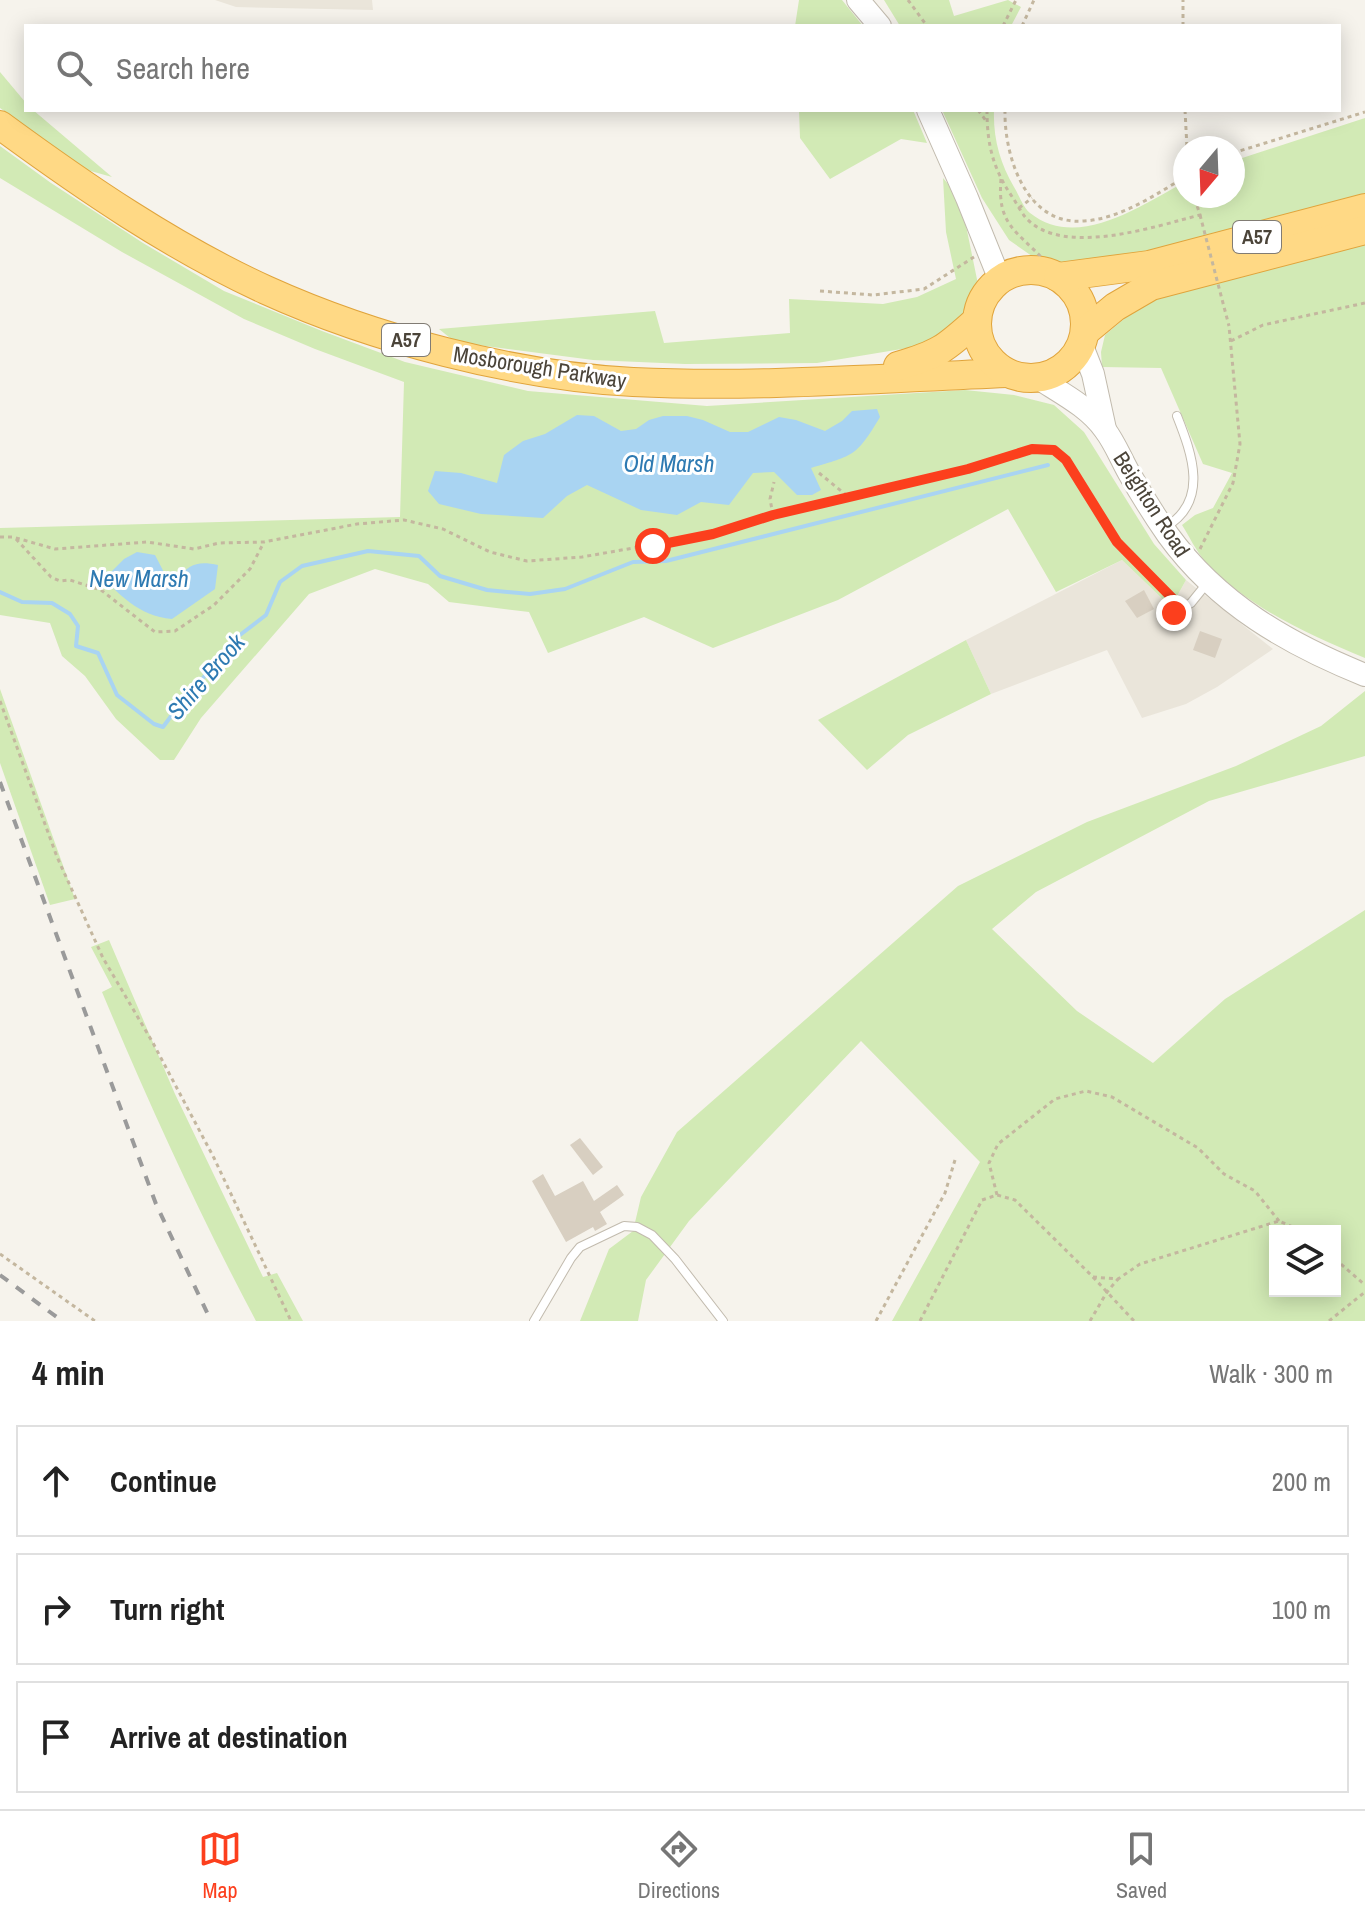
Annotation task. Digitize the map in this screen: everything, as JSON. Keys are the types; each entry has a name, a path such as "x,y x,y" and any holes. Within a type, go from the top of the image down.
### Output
{"highway":[{"name":"Mosborough Parkway","path":"0,125 192,252 266,290 438,350 502,365 630,382 708,384 1007,373"},
{"name":"A57","path":"1056,276 1149,265 1365,208"},
{"name":"A57","path":"1084,338 1115,307 1151,286 1365,230"},
{"path":"1038,270 1056,276 1072,288 1083,304 1084,338 1065,367 1038,378 1019,377 992,362 983,349 977,320 982,302 1000,280 1019,271 1038,270"},
{"name":"Mosborough Parkway","path":"851,379 928,358 946,349 977,320"}],"street":[{"path":"858,0 878,24"},
{"path":"929,112 1000,280"},
{"name":"Beighton Road","path":"1084,338 1105,430"},
{"name":"Beighton Road","path":"1038,378 1087,411 1105,430 1134,483 1164,528 1209,582 1237,607 1285,639 1365,675"}],"lane":[{"path":"1164,528 1180,516 1187,505 1194,472 1191,453 1177,416"},
{"path":"1178,611 1191,603 1209,582"},
{"path":"534,1321 556,1281 580,1247 624,1226 637,1227 652,1235 675,1259 723,1321"}],"path":[{"path":"908,0 926,24"},
{"path":"1004,24 1016,0"},
{"path":"1023,24 1034,0"},
{"path":"1183,0 1183,24"},
{"path":"980,112 987,122"},
{"path":"987,112 989,149 1001,179 1027,220 1066,237 1135,231 1200,215"},
{"path":"1005,112 1008,154 1032,198 1046,211 1065,220 1083,222 1105,217 1132,207 1173,184"},
{"path":"1185,112 1186,136"},
{"path":"1245,149 1365,112"},
{"path":"1001,179 999,201 1006,224 1045,261 1056,276"},
{"path":"1019,208 1032,198"},
{"path":"1192,565 1233,483 1240,444 1229,326 1198,208"},
{"path":"820,291 873,295 924,289 987,248"},
{"path":"1231,341 1263,325 1365,303"},
{"path":"0,537 13,537 55,549 147,542 194,549 219,543 264,542 344,526 404,520 443,529 490,552 527,561 582,557 713,534 773,515 968,469 1032,449 1054,450 1066,460 1117,542 1178,611"},
{"path":"819,473 850,498"},
{"path":"773,515 770,499 774,482"},
{"path":"13,537 51,577 101,590 155,632 175,631 214,605 250,569 264,542"},
{"path":"0,701 57,857 103,958 207,1145 291,1321"},
{"path":"997,1195 989,1163 998,1144 1055,1099 1086,1091 1112,1097 1198,1148 1224,1174 1255,1191 1279,1221 1288,1225"},
{"path":"876,1321 945,1193 955,1160"},
{"path":"920,1321 982,1200 997,1195 1015,1200 1134,1321"},
{"path":"1090,1321 1118,1279 1140,1264 1279,1221"},
{"path":"0,1254 95,1321"},
{"path":"1341,1264 1365,1285"},
{"path":"1093,1277 1118,1279"},
{"path":"1329,1321 1365,1292"}],"shaded area":[{"path":"215,0 372,0 373,10 236,7"},
{"path":"1122,560 1171,607 1186,580 1273,649 1186,704 1142,718 1107,650 991,694 966,640"}],"green space":[{"path":"799,0 842,0 861,24 795,24"},
{"path":"884,0 949,0 954,16 1008,0 1021,7 1012,24 899,24"},
{"path":"0,72 24,101 24,112 35,112 112,177 87,170 0,108"},
{"path":"799,112 914,112 927,143 901,139 830,179 800,138"},
{"path":"943,112 994,112 1001,159 1023,204 1030,213 1049,224 1068,227 1089,226 1109,220 1173,188 1173,208 1245,208 1245,157 1365,118 1365,196 1151,250 1064,264 1039,261 1009,240 982,198"},
{"path":"0,146 143,243 224,291 405,362 528,391 707,406 965,390 1014,395 1054,405 1084,432 1154,544 1186,580 1171,607 1122,560 1056,592 1008,509 838,600 713,648 644,617 548,653 529,612 449,602 428,584 375,569 309,594 201,718 174,760 160,760 116,719 85,676 62,656 50,623 0,615 0,528 400,517 404,382 244,319 122,252 0,178"},
{"path":"943,178 954,191 964,216 979,289 972,314 938,343 817,363 685,364 593,360 455,342 439,329 655,311 664,343 790,333 789,299 883,304 917,297 956,279 946,232"},
{"path":"1365,242 1365,658 1259,606 1205,561 1182,525 1195,515 1213,508 1232,473 1203,464 1161,368 1102,367 1101,352 1105,335 1151,296"},
{"path":"966,640 991,694 908,735 867,770 818,720"},
{"path":"0,689 75,899 50,905 0,763"},
{"path":"1365,691 1365,756 1209,801 1036,892 992,929 1077,1011 1153,1063 1225,999 1365,910 1365,1321 892,1321 980,1162 861,1041 689,1221 646,1280 638,1321 580,1321 609,1249 633,1231 641,1197 677,1132 958,886 1087,822 1236,766 1321,726"},
{"path":"109,940 175,1094 263,1277 277,1273 303,1321 256,1321 214,1240 102,992 112,987 91,947"}],"water":[{"name":"Old Marsh","path":"877,409 880,417 853,453 811,468 821,490 812,495 797,495 774,472 753,473 729,505 701,502 677,515 641,510 587,485 567,496 543,518 481,514 439,504 428,491 435,471 461,473 497,483 504,455 523,441 545,434 577,415 594,416 621,431 636,429 649,420 663,416 687,416 730,432 748,432 779,417 825,431 852,411"},
{"name":"New Marsh","path":"137,552 155,555 169,582 177,580 195,565 218,565 215,589 172,619 139,609 96,571 111,572"}],"building":[{"path":"1144,590 1154,609 1137,618 1125,601"},
{"path":"1200,631 1222,639 1215,658 1193,650"},
{"path":"580,1138 603,1167 593,1175 570,1145"},
{"path":"543,1174 555,1196 583,1181 594,1201 617,1185 624,1195 600,1212 607,1224 595,1231 593,1227 566,1242 532,1181"}],"waterway":[{"name":"Shire Brook","path":"0,592 22,602 52,603 70,614 78,626 76,646 98,653 117,695 154,724 163,727 232,641 266,615 280,582 302,566 368,551 419,556 440,576 487,590 530,594 565,589 633,562 666,561 1048,465"}],"railway":[{"path":"0,782 156,1204 211,1321"},
{"path":"0,1275 62,1321"}],"route":[{"path":"653,546 713,534 773,515 968,469 1032,449 1054,450 1066,460 1117,542 1182,608 1174,613"}]}
